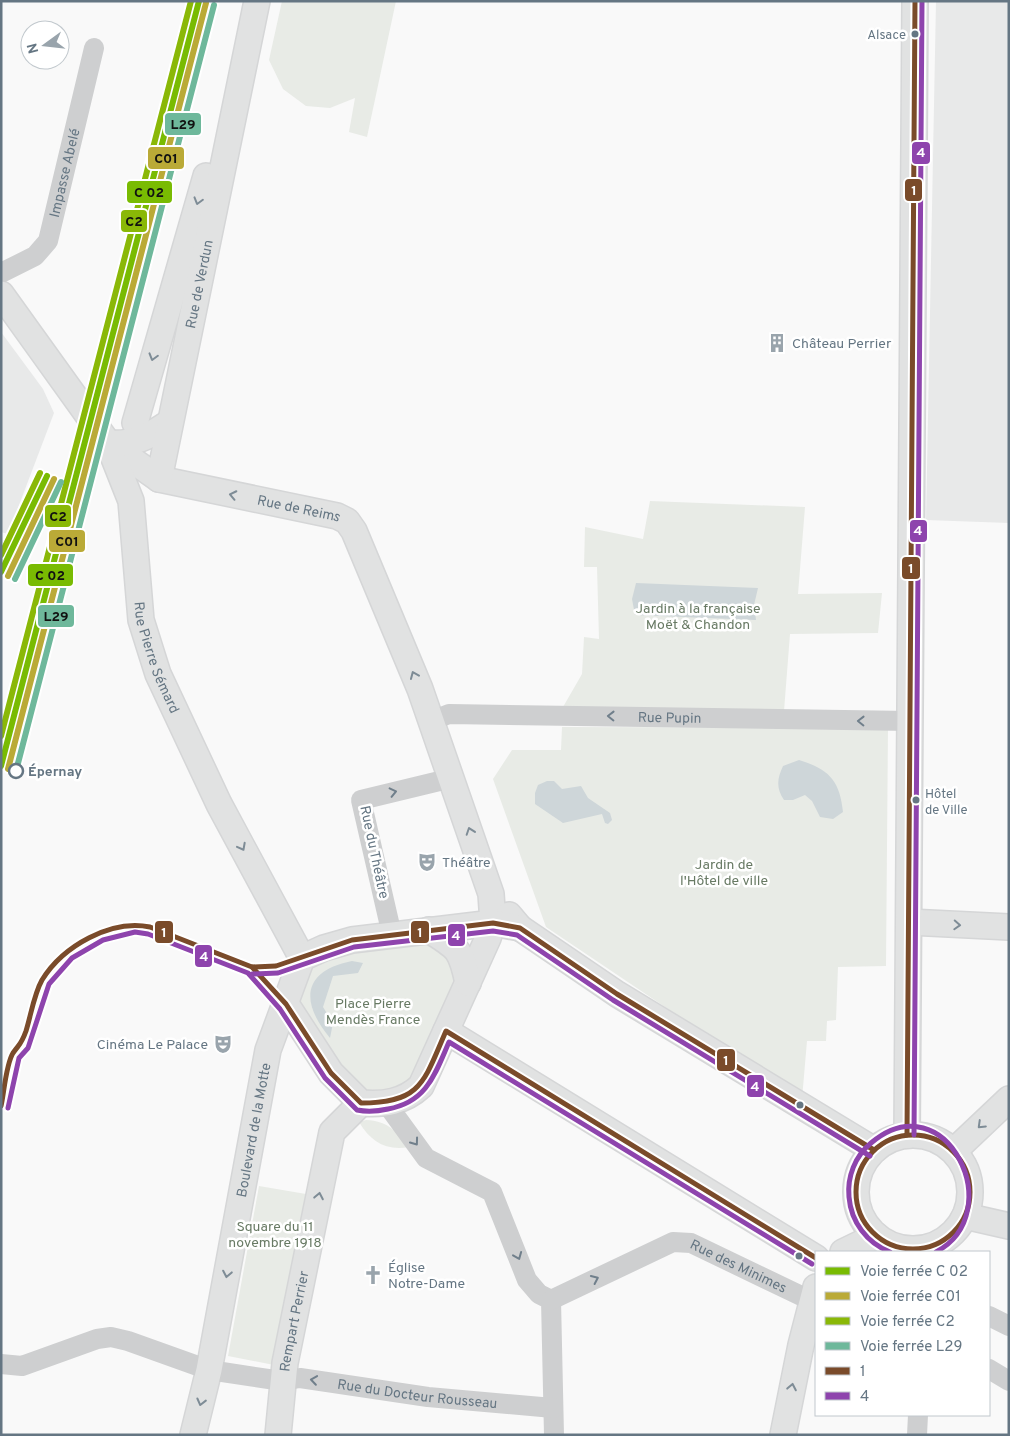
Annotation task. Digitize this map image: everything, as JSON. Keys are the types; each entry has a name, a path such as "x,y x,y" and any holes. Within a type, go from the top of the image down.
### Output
{"main road":[{"name":"Rue de Verdun","path":"159,479 257,1"},
{"path":"907,1134 914,1"},
{"name":"Rue de Verdun","path":"135,423 207,172 240,90"},
{"name":"Rue de Reims","path":"1,294 108,443 159,479 337,516 347,521 358,539 431,721 491,894"},
{"path":"108,443 132,443 144,439 169,423"},
{"name":"Rue Pierre Sémard","path":"108,443 131,500 141,620 158,674 219,804 302,958"},
{"path":"131,500 144,487 159,479"},
{"name":"Rue Pierre Sémard","path":"122,542 127,630 139,671 168,723 219,804"},
{"path":"491,894 493,923 421,1086 410,1096 386,1103 360,1103 331,1073 286,1004 302,958 324,948 352,940 493,923 520,928"},
{"path":"491,894 520,928 617,994 874,1150"},
{"path":"908,922 1009,927"},
{"path":"429,930 457,950 462,956 468,983"},
{"name":"Boulevard de la Motte","path":"193,1435 209,1370 268,1050 286,1004"},
{"path":"446,1031 815,1257"},
{"path":"954,1151 1009,1099"},
{"name":"Rempart Perrier","path":"278,1435 282,1381 332,1132 360,1103"},
{"path":"907,1134 924,1135 940,1141 954,1151 964,1166 970,1182 970,1200 965,1216 957,1230 945,1240 916,1251 888,1244 876,1236 864,1221 857,1203 856,1184 862,1165 874,1150 889,1139 907,1134"},
{"path":"965,1216 1009,1226"},
{"path":"845,1251 876,1236"},
{"path":"783,1435 801,1345 815,1297"}],"street":[{"name":"Impasse Abelé","path":"1,274 35,256 48,241 94,48"},
{"name":"Rue Pupin","path":"431,721 449,714 910,721"},
{"name":"Rue du Théâtre","path":"392,935 361,800 452,778"},
{"path":"386,1103 426,1158 492,1192 527,1280 539,1294 551,1300 554,1435"},
{"name":"Rue des Minimes","path":"551,1300 673,1242 691,1243 815,1297"},
{"path":"990,1316 1009,1326"},
{"name":"Rue du Docteur Rousseau","path":"1,1364 22,1366 98,1339 111,1337 128,1341 209,1370 282,1381 300,1378 428,1397 553,1408"},
{"path":"990,1370 1009,1380"},
{"path":"917,1435 918,1416"}],"shaded area":[{"path":"936,1 1009,1 1009,523 926,520"},
{"path":"1,332 43,389 54,413 8,534 1,532"},
{"path":"636,583 758,588 754,605 756,620 635,615 632,599"},
{"path":"799,760 818,768 831,778 839,792 843,812 833,819 820,817 812,801 805,795 793,800 784,800 779,787 781,771 783,766"},
{"path":"547,781 554,781 562,789 581,786 588,798 610,813 612,820 608,824 605,823 602,814 563,823 535,804 535,793 538,785"},
{"path":"352,961 363,963 358,973 333,976 323,1007 333,1023 330,1038 320,1025 314,1012 311,990 315,980 323,972"}],"green space":[{"path":"282,1 396,1 367,137 349,132 355,98 330,108 306,106 283,89 269,60"},
{"name":"Jardin à la française Moët & Chandon","path":"650,501 805,507 798,594 882,593 878,633 790,634 784,711 563,707 582,674 584,637 599,639 597,567 584,567 585,527 643,539"},
{"name":"Jardin de l'Hôtel de ville","path":"562,727 888,728 886,966 838,967 836,1020 827,1021 826,1041 807,1041 802,1099 546,927 493,779 512,750 561,750"},
{"name":"Place Pierre Mendès France","path":"443,943 460,968 412,1084 373,1097 347,1083 299,1003 302,981 309,967 326,955 390,944"},
{"path":"366,1120 380,1122 391,1128 409,1147 393,1148 380,1144 369,1135 359,1122"},
{"name":"Square du 11 novembre 1918","path":"259,1186 306,1194 274,1365 228,1356"}],"railway":[{"path":"1,570 15,545"}],"transit line":[{"path":"1,766 199,1"},
{"name":"1","path":"907,1135 915,1"},
{"name":"4","path":"914,1135 922,1"},
{"path":"1,572 47,476"},
{"name":"1","path":"252,967 276,966 352,940 493,923 520,928 617,994 874,1150"},
{"name":"1","path":"1,1106 11,1058 24,1036 39,986 51,968 75,946 104,931 120,927 150,927 252,967 286,1004 331,1073 361,1103 397,1099 418,1086 426,1076 446,1031 815,1257"},
{"name":"4","path":"252,974 278,973 354,947 493,931 517,935 613,1000 870,1156"},
{"name":"4","path":"8,1108 19,1058 28,1048 49,984 72,958 103,940 135,932 148,934 248,973 280,1009 325,1078 357,1110 384,1110 412,1100 428,1085 449,1042 812,1264"},
{"name":"4","path":"888,1251 867,1237 857,1223 850,1206 849,1182 853,1167 865,1148 898,1128 923,1128 944,1140 959,1159 968,1184 968,1210 958,1234 937,1251"},
{"name":"1","path":"913,1135 935,1139 953,1152 966,1170 970,1192 966,1214 953,1232 935,1245 913,1249 891,1245 873,1232 860,1214 856,1192 860,1170 873,1152 891,1139 913,1135"}],"rail line":[{"name":"C2","path":"1,736 191,1"},
{"name":"C01","path":"8,769 206,3"},
{"name":"L29","path":"16,771 214,5"},
{"name":"C2","path":"1,555 40,473"},
{"name":"C01","path":"8,576 54,479"},
{"name":"L29","path":"15,579 61,482"}],"place":[{"name":"Alsace","path":"915,34"},
{"name":"Château Perrier","path":"777,343"},
{"name":"Épernay","path":"16,771"},
{"name":"Hôtel de Ville","path":"916,800"},
{"name":"Théâtre","path":"427,862"},
{"name":"Cinéma Le Palace","path":"223,1044"},
{"name":"Église Notre-Dame","path":"373,1275"}]}
